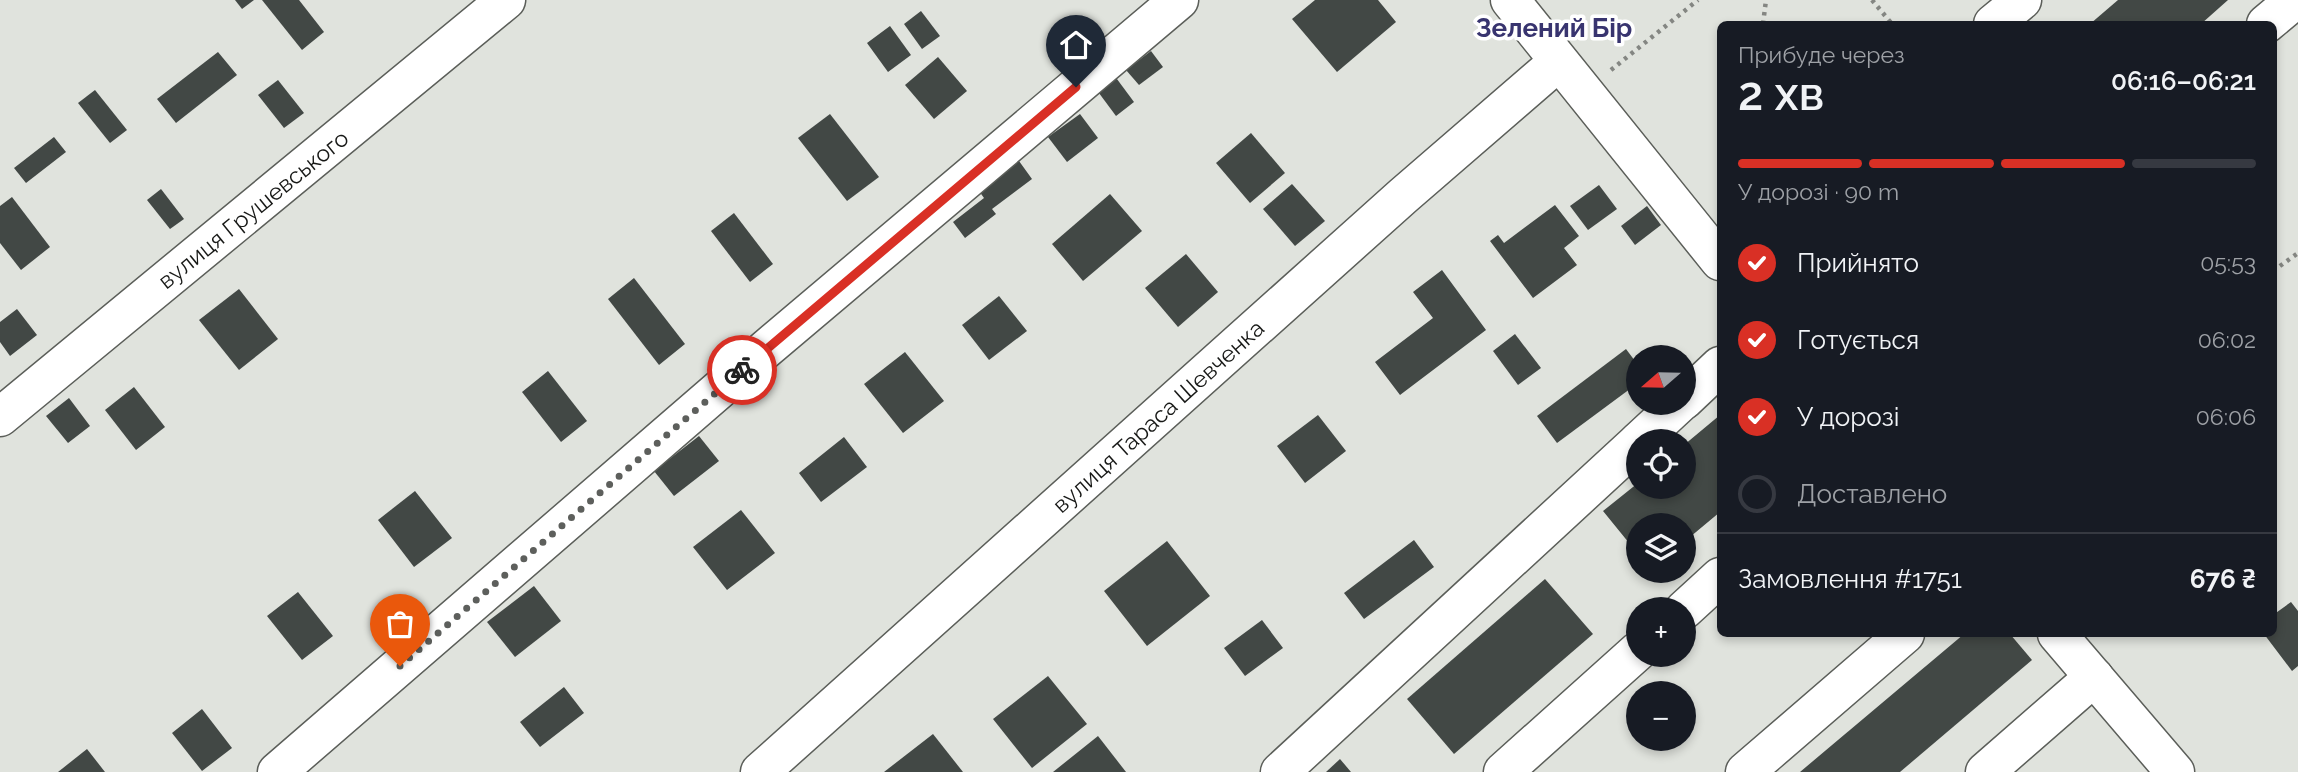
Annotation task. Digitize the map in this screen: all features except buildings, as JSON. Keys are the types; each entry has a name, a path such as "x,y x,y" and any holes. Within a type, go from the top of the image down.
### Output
{"street":[{"name":"вулиця Грушевського","path":"0,417 506,0"},
{"path":"277,772 756,358 1179,0"},
{"path":"1510,0 1558,62 1717,250"},
{"path":"1997,21 2022,0"},
{"name":"вулиця Тараса Шевченка","path":"760,772 1403,196 1558,62"},
{"path":"1696,388 1717,369"},
{"path":"1652,429 1667,415"},
{"path":"1280,772 1626,453"},
{"path":"1696,599 1717,580"},
{"path":"1746,772 1902,637"},
{"path":"2060,637 2175,772"},
{"path":"1503,772 1626,662"},
{"path":"1985,772 2094,677"}],"path":[{"path":"1583,92 1698,0"},
{"path":"1763,21 1766,0"},
{"path":"1872,0 1890,21"},
{"path":"2277,268 2298,253"}],"way so far":[{"path":"400,666 742,370"}],"district":[{"name":"Зелений Бір","path":"1554,28"}],"route":[{"path":"742,370 1076,87"}]}
